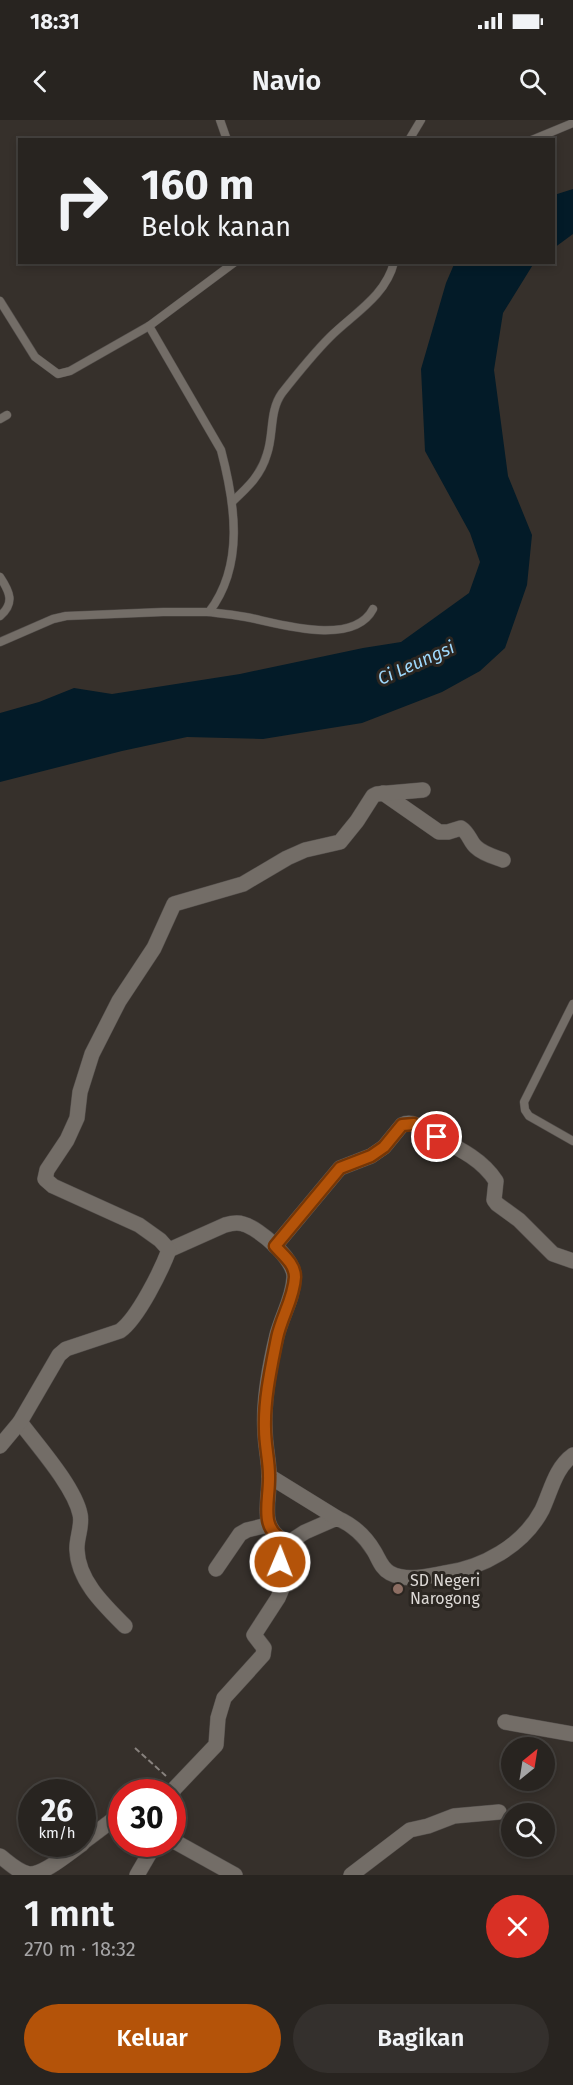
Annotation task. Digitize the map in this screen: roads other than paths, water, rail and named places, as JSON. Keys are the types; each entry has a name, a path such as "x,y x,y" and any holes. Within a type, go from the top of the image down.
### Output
{"street":[{"path":"169,1250 160,1240 139,1225 54,1186 45,1179 47,1170 74,1126 80,1092 92,1054 119,1001 157,942 174,904 243,884 305,850 340,842 373,796 423,790"},
{"path":"383,793 439,832 463,829 473,845 503,860"},
{"path":"275,1246 340,1168 371,1156 384,1147 402,1125 407,1123 414,1124 447,1141 486,1168 496,1181 495,1200 497,1204 512,1214 554,1254 573,1261"},
{"path":"0,1446 20,1422 59,1355 66,1349 120,1331 126,1326 137,1312 169,1250 234,1222 252,1228 275,1246 290,1262 295,1277 291,1297 277,1334 264,1428 269,1476 268,1525 272,1532 288,1543"},
{"path":"20,1422 66,1485 80,1515 77,1551 90,1587 125,1626"},
{"path":"269,1476 337,1518 352,1524 374,1551 381,1565 390,1573 413,1578 466,1570 491,1560 534,1523 565,1460 573,1455"},
{"path":"184,1779 216,1745 218,1718 224,1698 263,1655 264,1648 254,1635 278,1598 286,1579 280,1562 288,1543 305,1532 337,1518"},
{"path":"216,1569 240,1534 268,1525"},
{"path":"505,1722 573,1734"},
{"path":"351,1875 410,1830 454,1816 499,1812"},
{"path":"186,1848 235,1875"},
{"path":"0,1856 23,1872 34,1875 63,1857"},
{"path":"136,1875 147,1857"}],"lane":[{"path":"220,120 226,138"},
{"path":"410,138 421,120"},
{"path":"537,138 573,123"},
{"path":"0,301 35,357 58,374 70,371 149,326 232,264"},
{"path":"233,501 260,472 268,453 275,406 281,395 329,338 383,288 393,264"},
{"path":"149,326 221,450 233,501 235,534 233,547 223,588 217,602 209,612"},
{"path":"0,577 9,591 10,599 8,607 0,616"},
{"path":"0,642 66,616 209,612 303,628 340,630 365,621 373,609"},
{"path":"573,1004 524,1102 529,1116 573,1141"}],"water":[{"path":"573,189 573,234 555,247 555,195"},
{"name":"Ci Leungsi","path":"454,264 533,264 503,313 494,370 508,476 532,535 527,585 505,648 480,671 442,692 362,723 263,739 187,737 0,782 0,713 39,702 74,688 112,694 240,674 401,642 469,593 480,562 470,533 425,451 421,369 446,283"}],"place":[{"name":"SD Negeri Narogong","path":"398,1589"}]}
